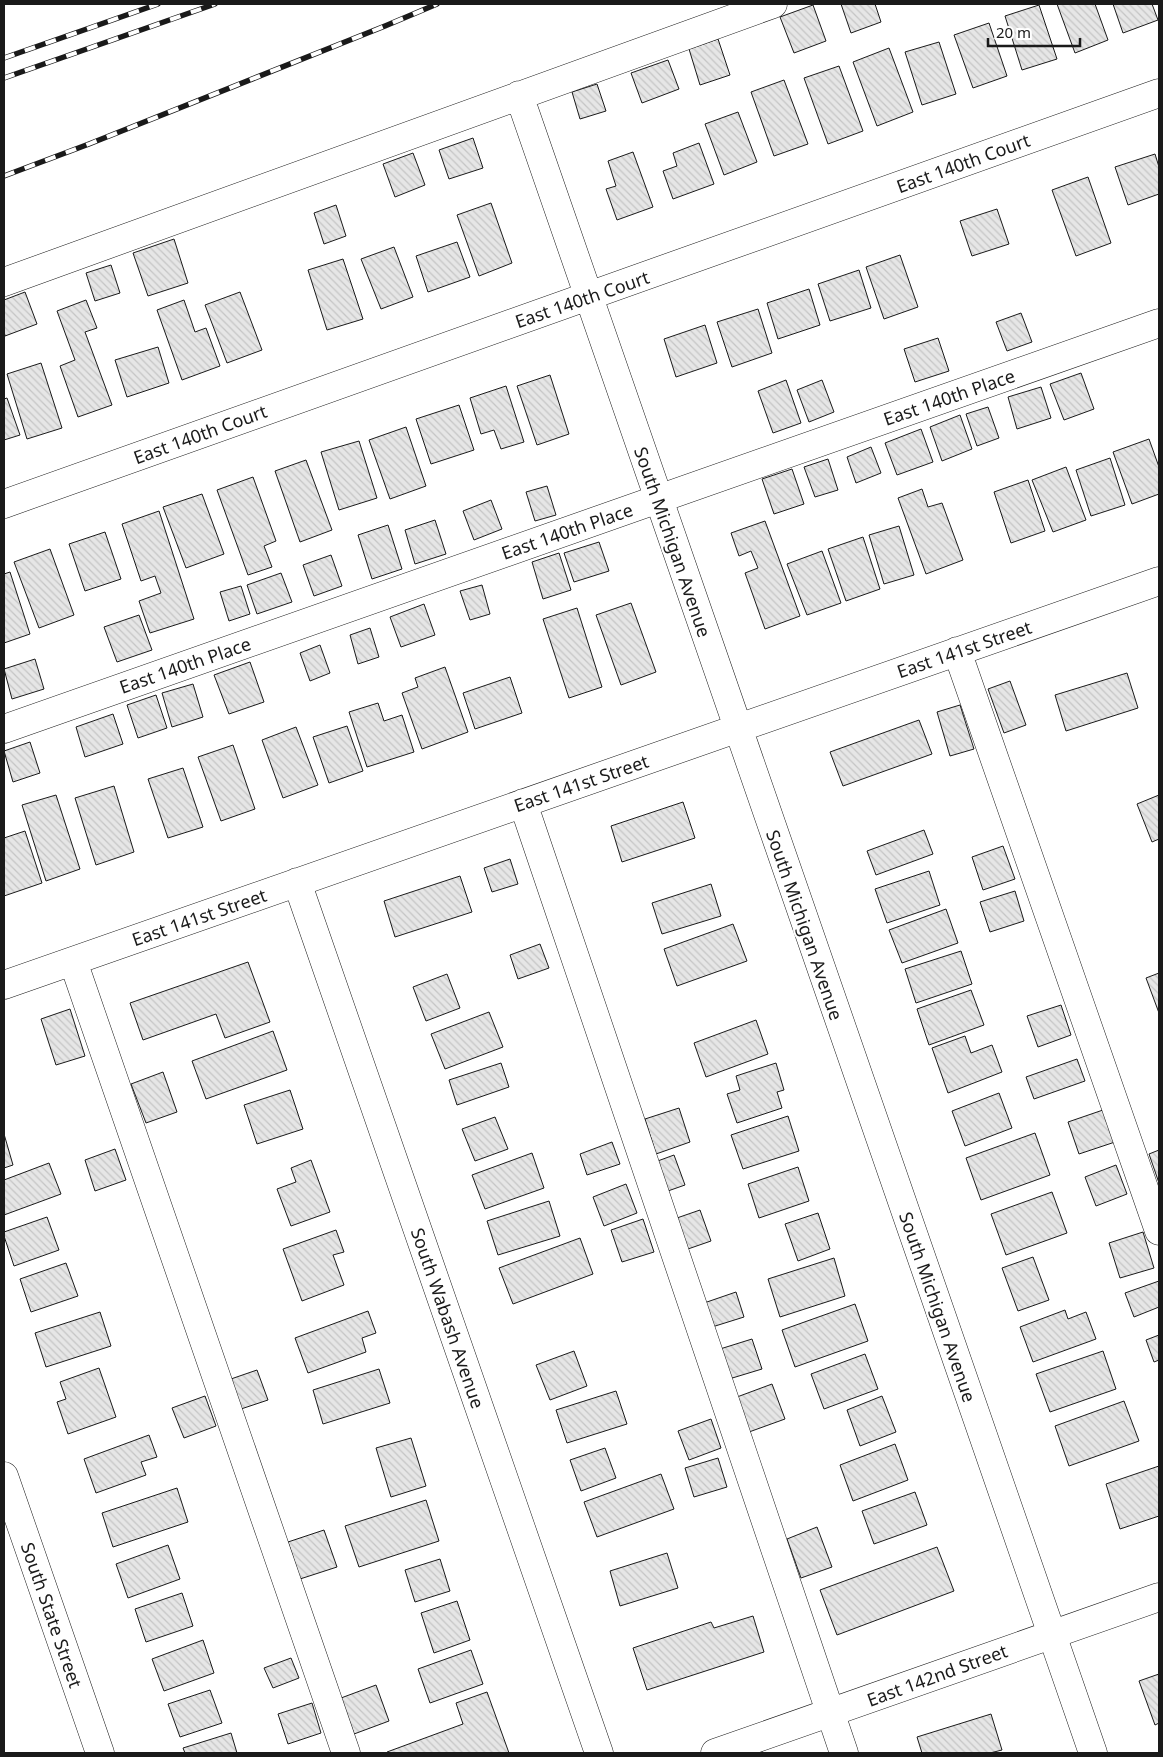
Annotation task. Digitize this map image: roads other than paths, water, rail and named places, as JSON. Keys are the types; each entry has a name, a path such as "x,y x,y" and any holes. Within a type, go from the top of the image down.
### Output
{"street":[{"path":"4,282 773,4"},
{"name":"East 140th Court","path":"4,504 1159,93"},
{"name":"South Michigan Avenue","path":"519,96 1093,1753"},
{"name":"East 140th Place","path":"4,729 1159,323"},
{"name":"East 141st Street","path":"4,985 1159,581"},
{"path":"957,651 1159,1231"},
{"path":"523,803 844,1753"},
{"name":"South Wabash Avenue","path":"297,882 599,1753"},
{"path":"73,961 346,1753"},
{"name":"South State Street","path":"4,1476 100,1753"},
{"name":"East 142nd Street","path":"715,1753 1159,1597"}],"railway":[{"path":"4,58 158,4"},
{"path":"4,78 215,4"},
{"path":"4,176 89,144 437,4"}]}
